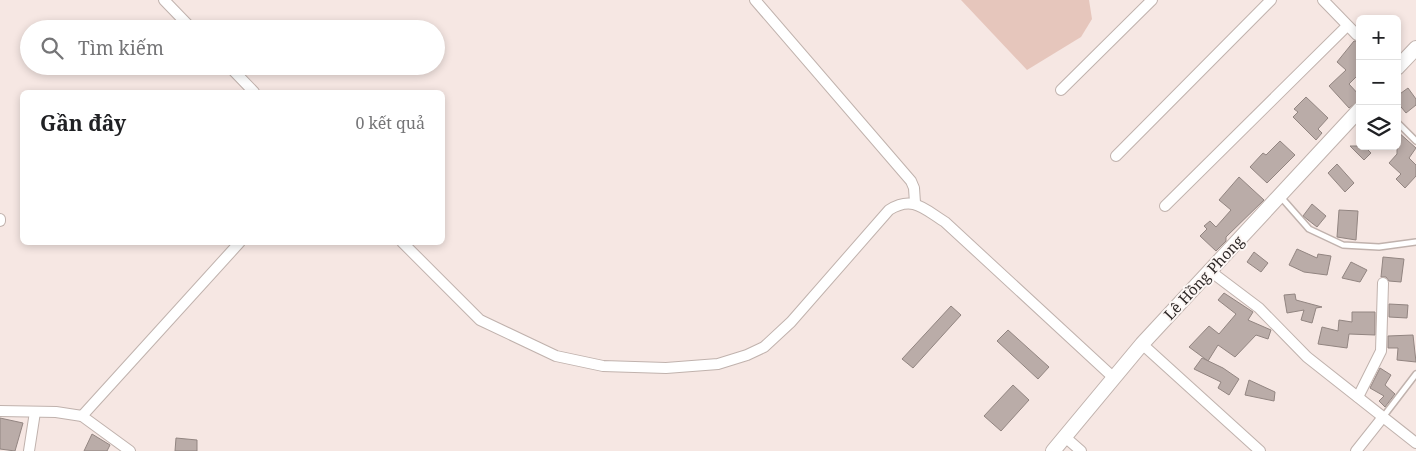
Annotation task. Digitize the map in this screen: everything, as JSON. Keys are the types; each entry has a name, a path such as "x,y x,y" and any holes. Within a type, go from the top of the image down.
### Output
{"street":[{"path":"164,0 183,20"},
{"path":"755,0 911,181 914,188 915,203"},
{"path":"1061,90 1152,0"},
{"path":"1116,156 1271,0"},
{"path":"1323,0 1356,34"},
{"path":"1165,206 1347,26"},
{"path":"1401,64 1416,48"},
{"path":"238,75 252,90"},
{"name":"Lê Hồng Phong","path":"1053,451 1142,344 1356,113"},
{"path":"405,245 480,320 556,356 603,366 666,368 718,364 747,355 764,347 791,322 889,210 901,202 915,203 945,222 1114,378"},
{"path":"82,416 237,245"},
{"path":"1210,271 1259,308 1307,356 1416,443"},
{"path":"1358,397 1381,351 1383,283"},
{"path":"1142,344 1260,451"},
{"path":"0,411 82,416 130,451"},
{"path":"29,451 36,412"},
{"path":"1356,451 1383,417"},
{"path":"1065,437 1081,451"}],"lane":[{"path":"1401,126 1416,141"},
{"path":"1280,196 1309,229 1343,245 1379,247 1416,242"},
{"path":"1383,417 1416,374"}],"shaded area":[{"path":"961,0 1089,0 1092,19 1081,37 1027,70"}],"building":[{"path":"1356,41 1356,77 1349,84 1356,92 1356,103 1349,108 1329,86 1346,70 1337,62"},
{"path":"1408,88 1416,99 1416,105 1406,113 1401,107 1401,93"},
{"path":"1306,97 1328,118 1318,129 1322,133 1316,140 1293,117 1298,112 1294,109"},
{"path":"1401,135 1416,148 1409,158 1416,165 1416,176 1405,188 1396,179 1401,174 1389,163 1397,154 1397,150 1401,150"},
{"path":"1280,141 1295,155 1267,183 1250,167 1263,153 1266,155"},
{"path":"1350,146 1356,146 1356,150 1368,150 1371,153 1364,160"},
{"path":"1337,164 1354,183 1345,192 1328,173"},
{"path":"1239,177 1264,200 1226,237 1226,241 1216,251 1200,236 1207,229 1204,226 1210,221 1216,227 1231,210 1219,200"},
{"path":"1312,204 1326,216 1317,227 1303,216"},
{"path":"1339,210 1358,211 1356,240 1337,237"},
{"path":"1297,249 1317,258 1318,254 1331,256 1327,275 1304,272 1289,265"},
{"path":"1254,252 1268,263 1261,272 1247,262"},
{"path":"1383,257 1404,259 1401,282 1389,281 1386,277 1381,277"},
{"path":"1351,262 1367,270 1360,282 1342,278"},
{"path":"1224,293 1253,312 1248,320 1271,330 1268,339 1256,335 1235,357 1218,345 1208,361 1189,347 1209,326 1219,334 1236,314 1218,300"},
{"path":"1295,294 1296,300 1322,307 1316,308 1312,323 1301,320 1304,310 1287,313 1284,295"},
{"path":"1389,304 1408,305 1407,318 1389,317"},
{"path":"951,306 961,315 913,368 902,359"},
{"path":"1352,312 1375,312 1375,335 1349,334 1347,348 1318,344 1322,327 1338,331 1339,320 1352,322"},
{"path":"1008,330 1049,367 1038,379 997,341"},
{"path":"1413,335 1416,362 1397,360 1398,348 1388,348 1388,336"},
{"path":"1202,358 1223,368 1239,379 1229,395 1218,388 1221,382 1194,369"},
{"path":"1380,368 1391,375 1385,385 1395,394 1385,407 1379,401 1384,396 1370,388"},
{"path":"1249,380 1275,392 1274,401 1245,395"},
{"path":"1013,385 1029,400 1001,431 984,416"},
{"path":"0,418 23,423 15,451 0,449"},
{"path":"92,434 110,445 107,451 84,451"},
{"path":"176,438 197,440 197,451 175,451"}]}
